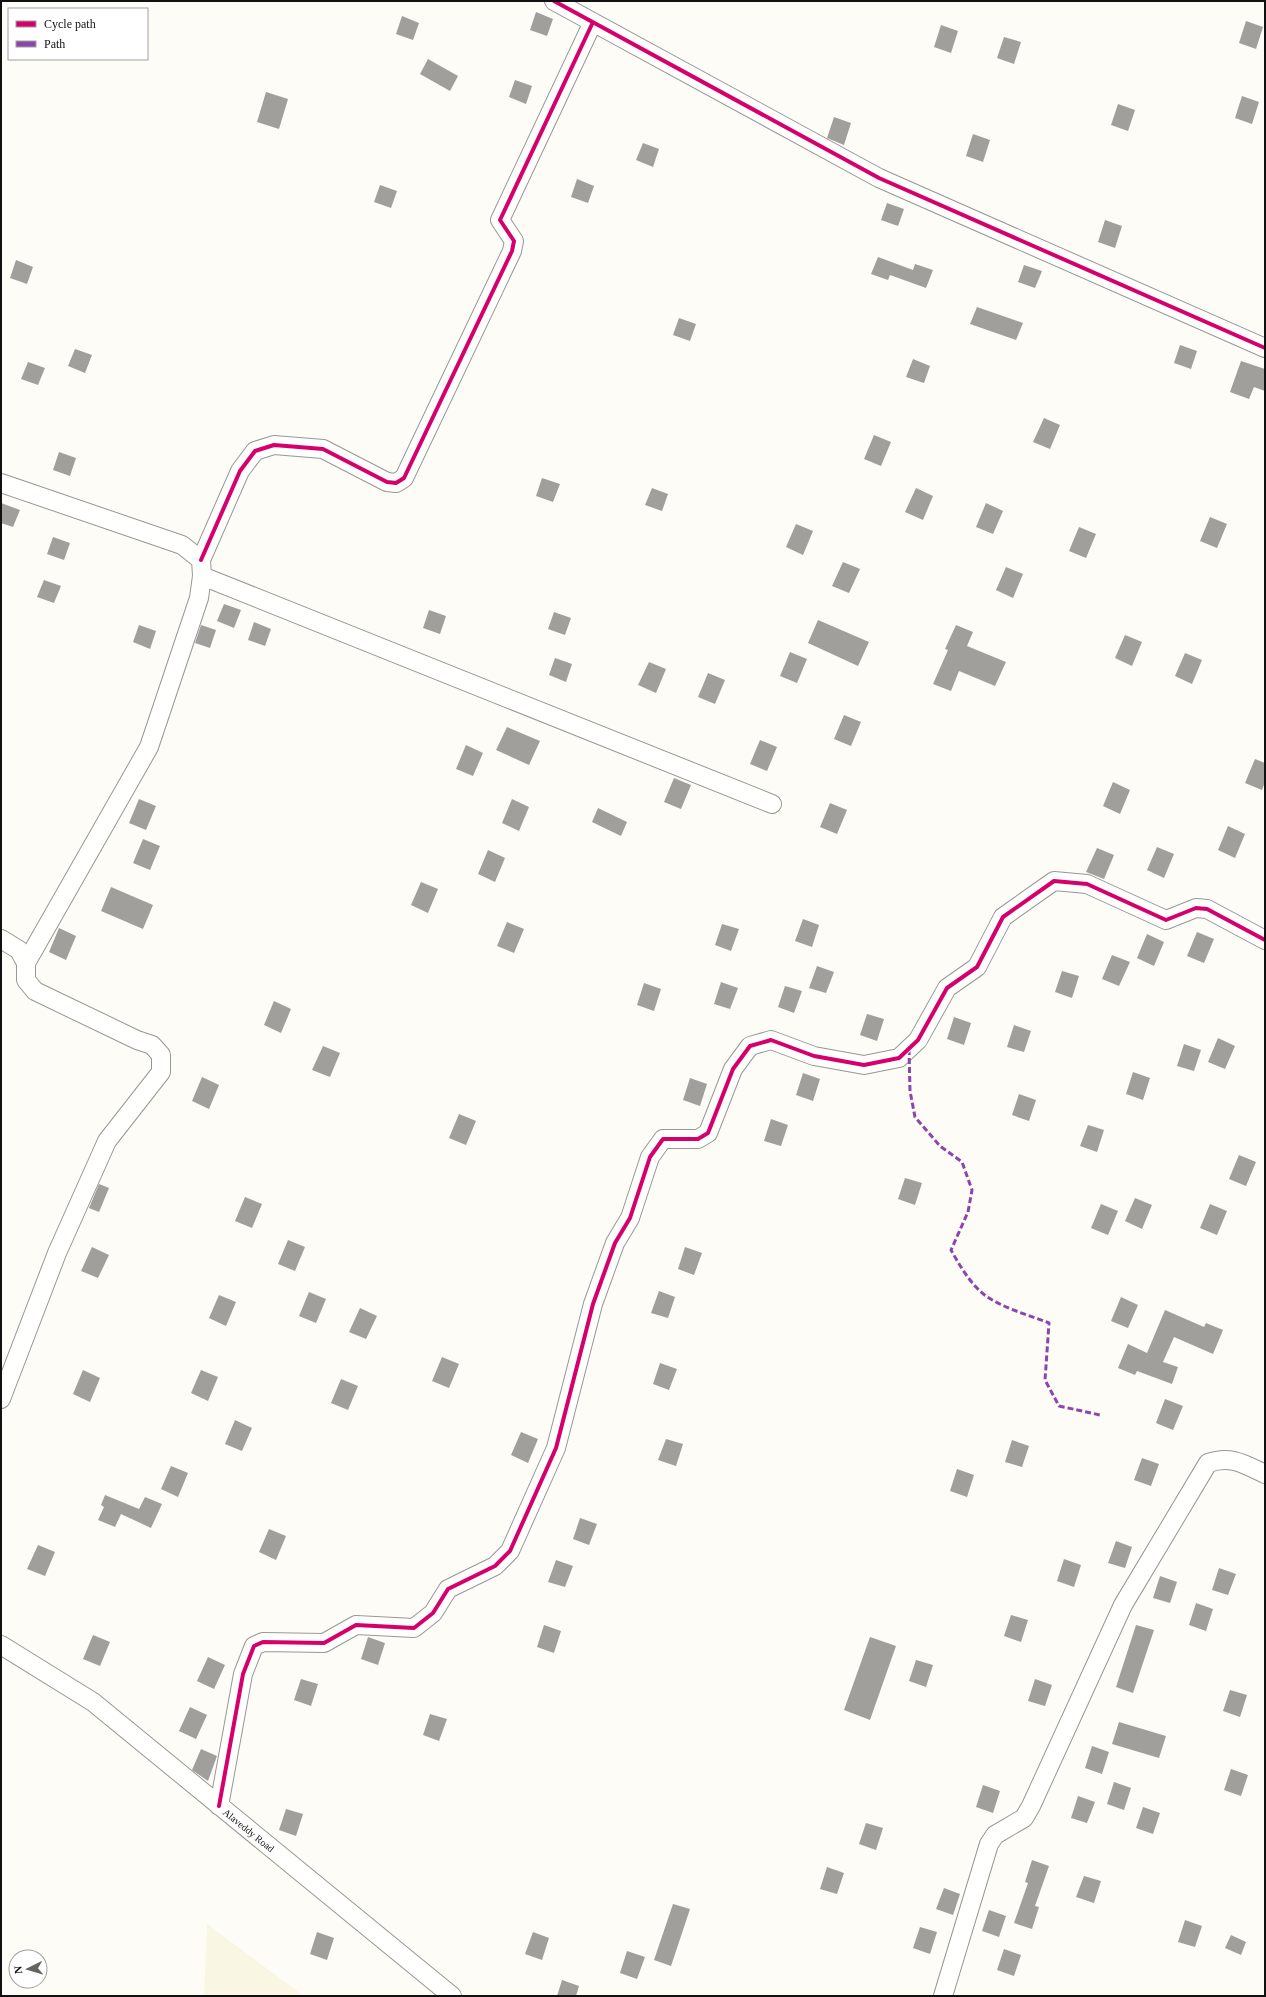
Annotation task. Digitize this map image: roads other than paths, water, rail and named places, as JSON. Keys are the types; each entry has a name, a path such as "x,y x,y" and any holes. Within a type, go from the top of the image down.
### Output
{"street":[{"path":"554,1 879,178 1265,348"},
{"path":"26,963 149,747 199,598 202,568 240,471 255,451 274,445 324,449 387,482 396,483 404,478 512,251 514,241 500,220 593,22"},
{"path":"1,483 182,545 202,568 772,804"},
{"path":"219,1806 243,1674 254,1646 263,1642 324,1643 356,1625 414,1628 433,1613 448,1589 495,1566 510,1551 556,1448 593,1304 615,1243 630,1218 650,1157 663,1139 698,1139 708,1133 733,1069 750,1046 771,1040 814,1056 864,1065 899,1058 918,1040 947,988 977,966 1003,917 1054,881 1087,884 1166,920 1196,908 1207,909 1265,940"},
{"path":"1,939 19,950 26,963 26,980 35,991 137,1040 152,1045 161,1055 161,1072 107,1141 57,1253 1,1399"},
{"path":"943,1996 989,1844 995,1836 1024,1818 1031,1806 1123,1605 1208,1463 1218,1460 1235,1460 1265,1474"},
{"name":"Alaveddy Road","path":"1,1645 93,1702 452,1996"}]}
